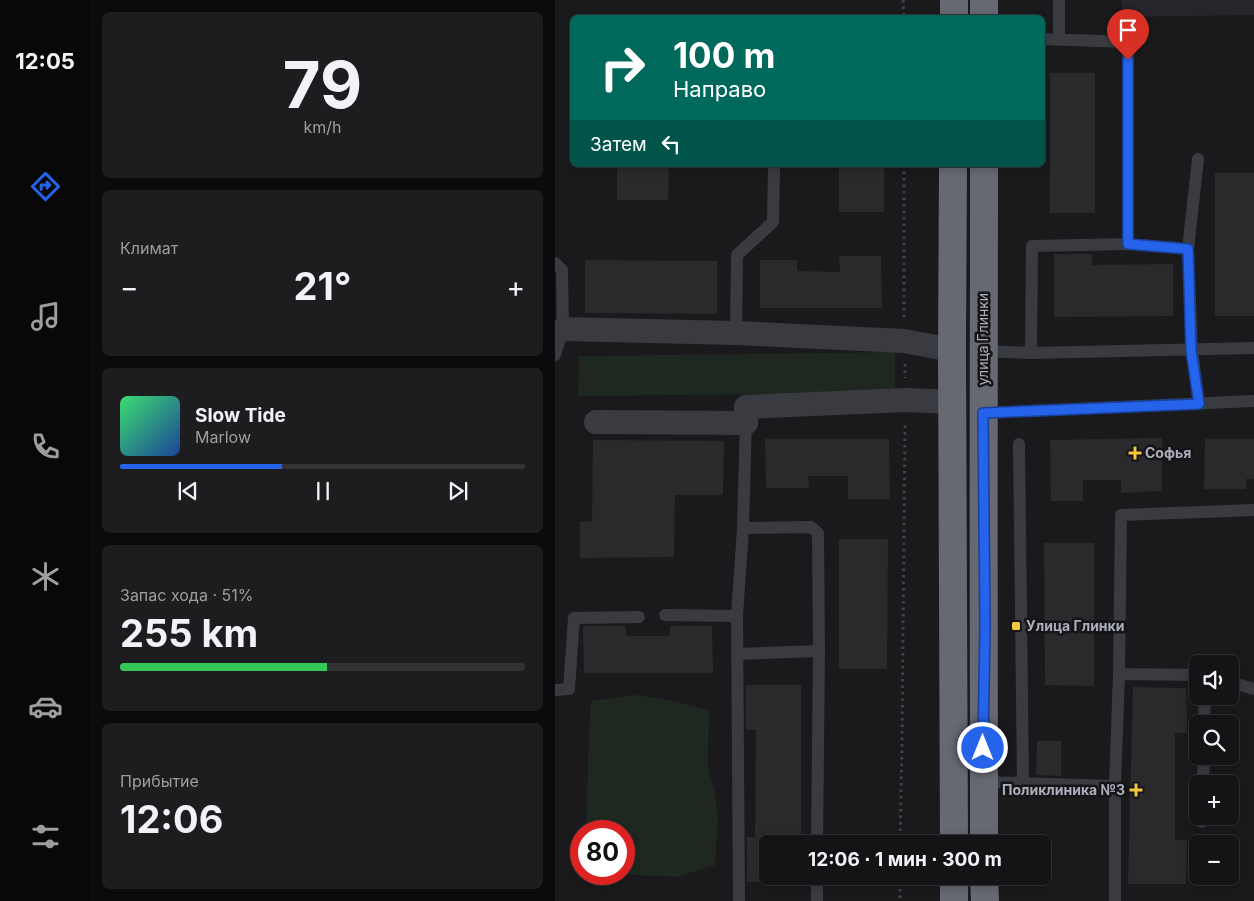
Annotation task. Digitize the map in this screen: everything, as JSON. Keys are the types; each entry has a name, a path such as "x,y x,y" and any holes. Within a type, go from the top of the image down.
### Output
{"highway":[{"path":"954,0 954,15"},
{"path":"984,0 984,15"},
{"path":"953,167 954,835"},
{"name":"улица Глинки","path":"984,167 984,835"},
{"path":"954,782 984,782"},
{"path":"985,885 985,901"}],"street":[{"path":"563,329 736,333 904,341 952,350"},
{"path":"596,422 746,415 906,400 953,402"}],"lane":[{"path":"1059,0 1059,39"},
{"path":"1045,38 1128,42 1128,244"},
{"path":"1198,160 1188,249 1191,350 1199,404"},
{"path":"736,333 737,255 773,222 774,167"},
{"path":"1031,353 1032,246 1128,244 1188,249"},
{"path":"555,263 562,270 563,329 555,355"},
{"path":"983,351 1031,353 1254,348"},
{"path":"983,413 1254,401"},
{"path":"739,901 737,616 743,528 746,415"},
{"path":"1019,444 1023,783"},
{"path":"1115,901 1115,786 1119,674 1121,515 1254,510"},
{"path":"743,528 811,527 818,533 817,835"},
{"path":"665,615 737,616"},
{"path":"555,690 569,689 574,618 639,617"},
{"path":"737,654 819,651"},
{"path":"1119,674 1189,675"},
{"path":"1239,685 1254,689"},
{"path":"984,782 1115,786"},
{"path":"817,885 817,901"}],"path":[{"path":"903,0 903,15"},
{"path":"900,835 906,400 904,167"},
{"path":"900,885 900,901"}],"shaded area":[{"path":"1122,0 1254,0 1254,15 1122,17"},
{"path":"895,352 895,393 578,396 579,356"},
{"path":"635,695 669,700 709,710 708,767 715,792 718,818 715,865 677,877 635,875 635,820 586,820 591,701"}],"building":[{"path":"1050,73 1095,73 1095,213 1050,213"},
{"path":"617,167 669,167 668,200 617,200"},
{"path":"839,167 884,167 884,212 839,212"},
{"path":"1215,173 1254,173 1254,316 1215,316"},
{"path":"1054,254 1092,254 1092,265 1173,264 1173,316 1054,317"},
{"path":"839,256 881,256 882,308 760,308 760,260 797,260 797,271 840,272"},
{"path":"585,260 717,261 717,314 585,313"},
{"path":"1162,438 1162,491 1121,493 1121,480 1083,480 1083,501 1051,501 1050,440"},
{"path":"765,439 889,439 890,499 848,499 848,476 808,476 809,488 766,488"},
{"path":"1205,439 1254,439 1254,479 1246,479 1246,489 1204,489"},
{"path":"593,440 724,441 723,495 675,495 674,557 580,558 580,522 592,521"},
{"path":"839,539 888,539 887,669 839,669"},
{"path":"1044,543 1094,543 1094,686 1045,685"},
{"path":"583,626 625,626 626,636 670,636 670,626 712,626 713,673 584,673"},
{"path":"746,685 801,685 801,835 759,835 759,882 747,882 747,837 755,837 756,730 746,730"},
{"path":"1133,687 1186,688 1187,733 1175,733 1175,840 1187,840 1186,884 1128,884"},
{"path":"1037,741 1061,741 1061,776 1036,775"}],"place":[{"name":"Софья","path":"1135,453"},
{"name":"Улица Глинки","path":"1016,626"},
{"name":"Поликлиника №3","path":"1136,790"}],"route":[{"path":"983,748 985,625 983,413 1199,404 1191,350 1188,249 1128,244 1128,60"}]}
